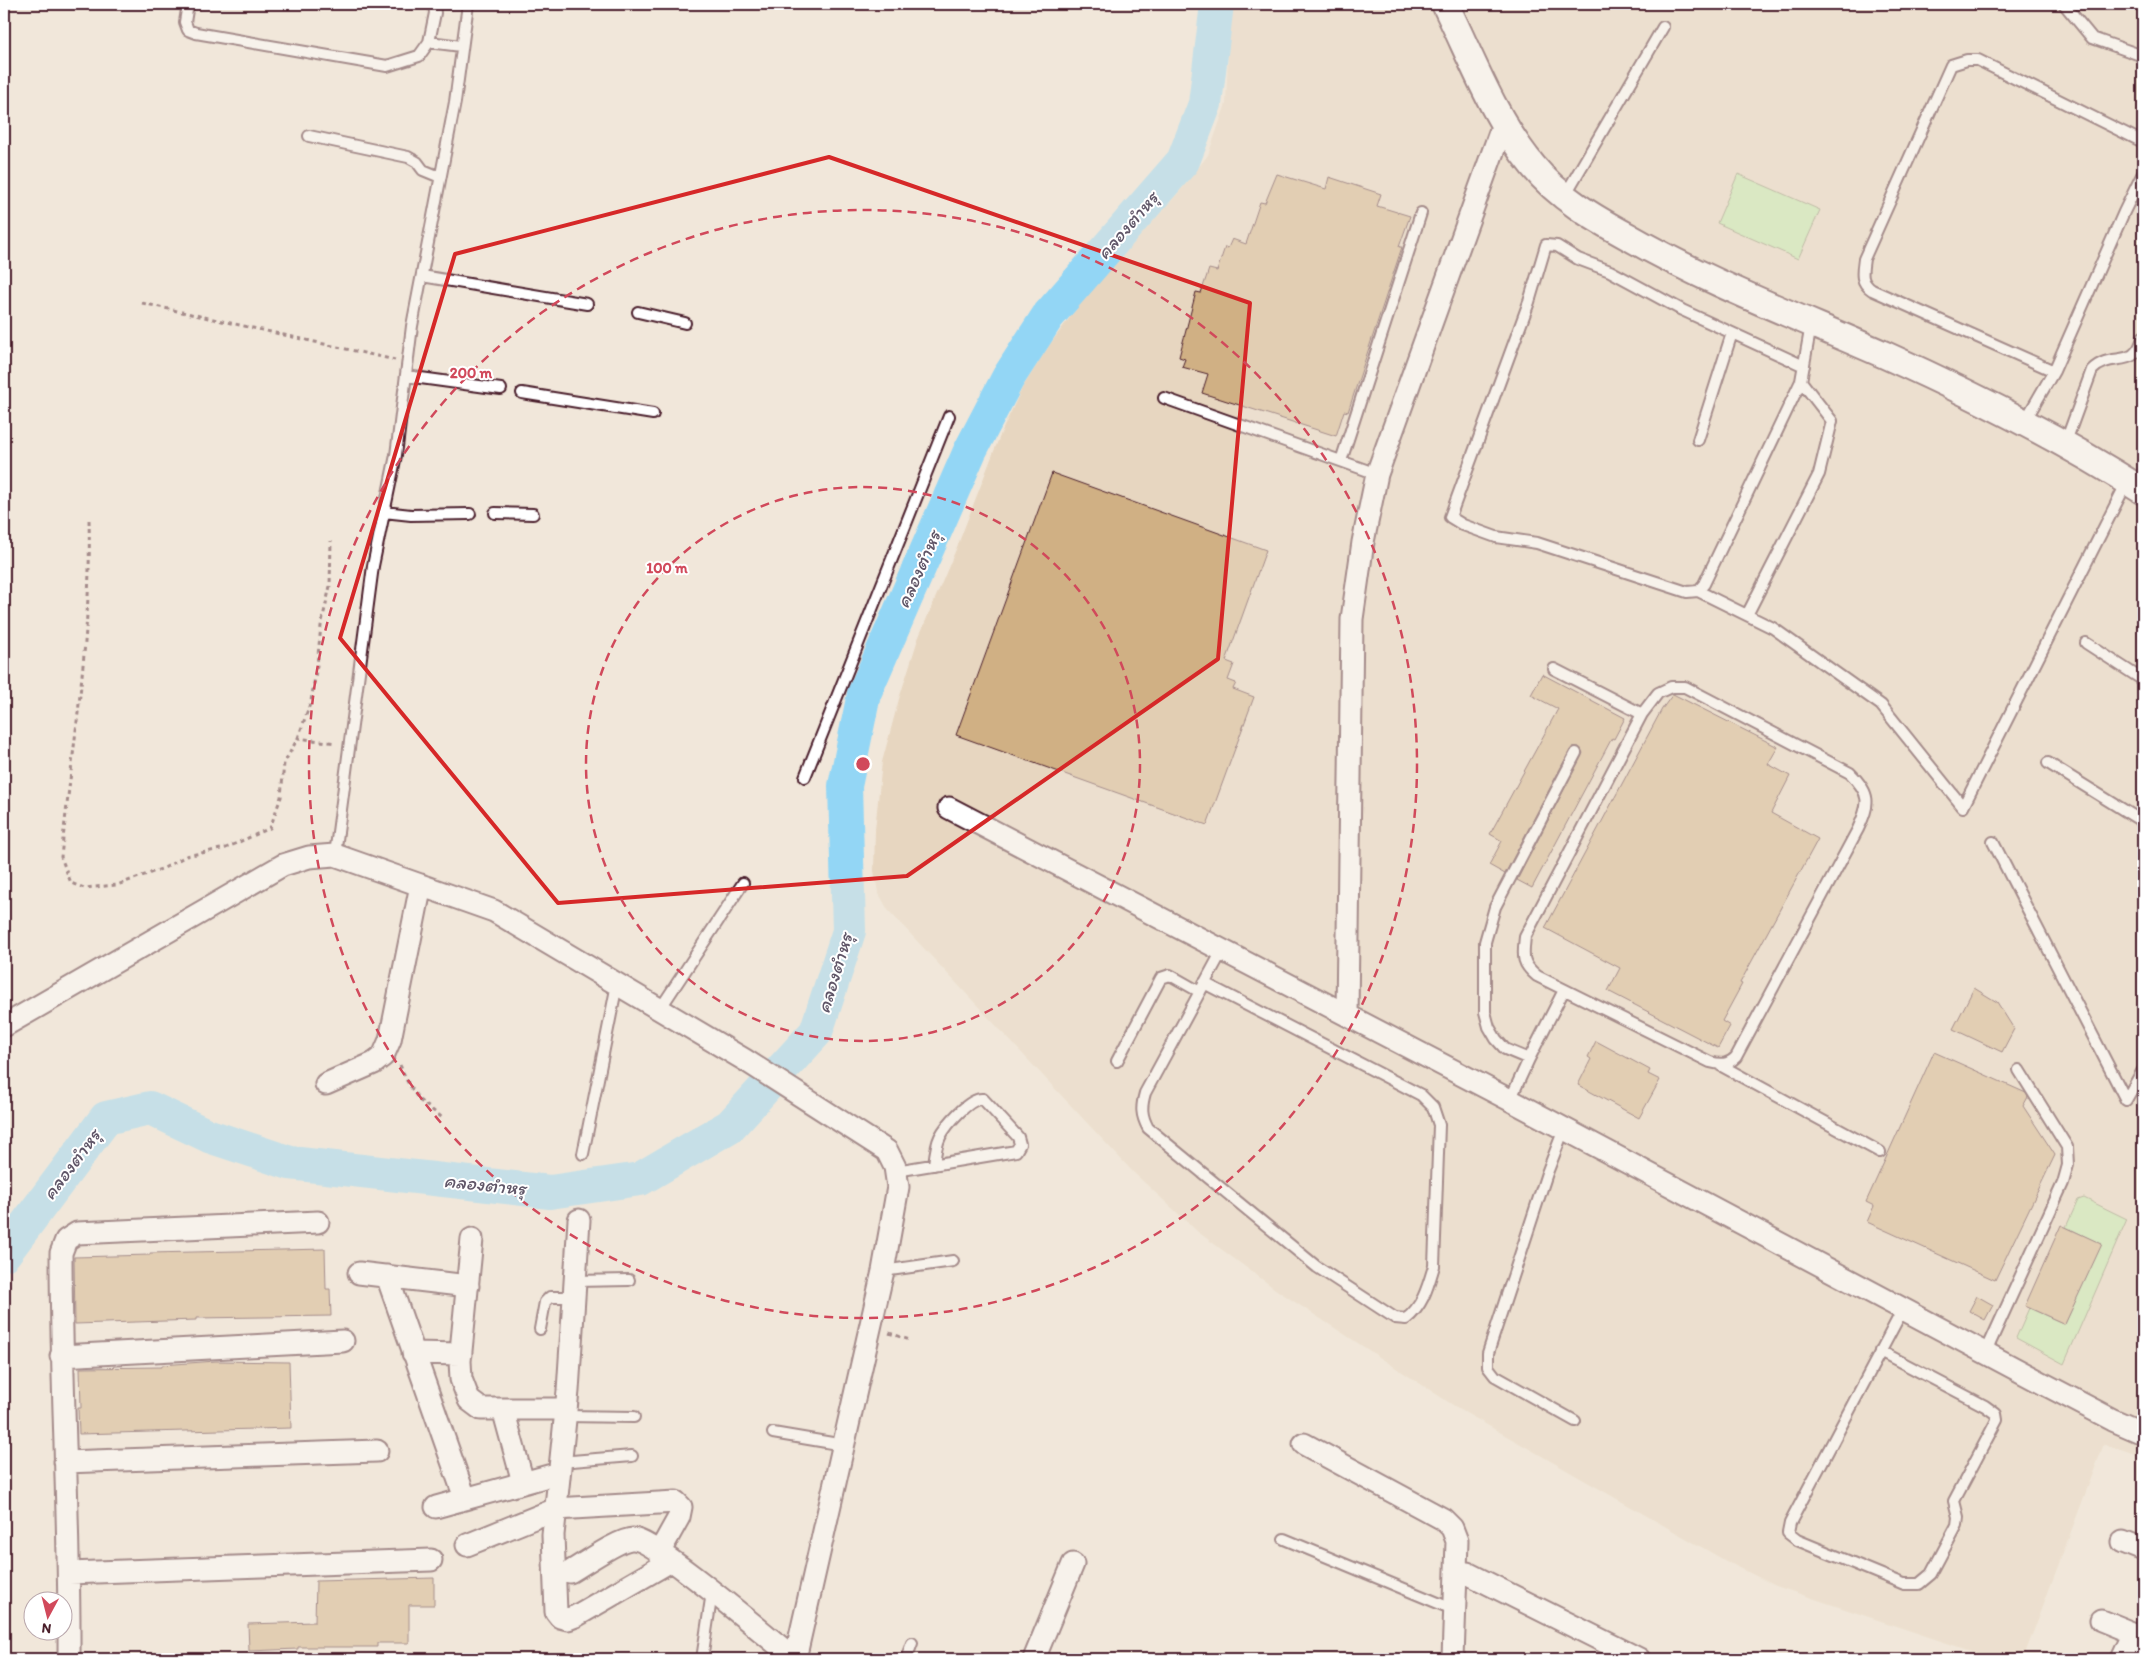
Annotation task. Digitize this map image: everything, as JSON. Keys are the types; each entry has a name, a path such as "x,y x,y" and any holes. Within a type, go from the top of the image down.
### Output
{"street":[{"path":"1445,4 1503,124 1534,167 1564,197 1600,221 1678,264 1886,356 2024,422 2135,486"},
{"path":"1347,1015 1352,619 1363,542 1377,474 1503,124"},
{"path":"949,808 1510,1100 1985,1354 2113,1420 2143,1433"},
{"path":"4,1026 282,865 309,857 334,855 494,911 745,1060 887,1151 896,1171 898,1187 883,1271 795,1659 712,1592 642,1541 633,1538 623,1541 570,1572"},
{"path":"326,1084 374,1063 383,1056 390,1040 421,886"},
{"path":"466,1545 556,1509 676,1502 681,1507 679,1517 665,1557 576,1616 560,1617 556,1612 553,1545 556,1509 565,1412 575,1289 579,1220"},
{"path":"69,1659 69,1573 61,1356 61,1253 66,1240 77,1233 318,1222"},
{"path":"472,1239 461,1354 461,1379 469,1400 481,1409 565,1412"},
{"path":"359,1273 468,1286"},
{"path":"387,1276 465,1498"},
{"path":"61,1356 344,1341"},
{"path":"413,1353 461,1354"},
{"path":"503,1409 524,1482"},
{"path":"1304,1444 1443,1519 1452,1528 1457,1541 1453,1659"},
{"path":"65,1462 377,1451"},
{"path":"436,1507 524,1482 560,1467"},
{"path":"2123,1542 2143,1550"},
{"path":"69,1573 430,1560"},
{"path":"1034,1659 1073,1564"},
{"path":"1467,1573 1639,1659"},
{"path":"2101,1620 2139,1635 2122,1659"}],"lane":[{"path":"188,4 185,22 188,30 196,33 387,66 419,56 429,42 435,13 434,4"},
{"path":"334,855 373,566 396,455 408,363 454,102 468,4"},
{"path":"2064,4 2092,38 2143,56"},
{"path":"1564,197 1663,27"},
{"path":"429,42 461,46"},
{"path":"2054,371 1872,290 1866,286 1862,279 1864,259 1951,65 1967,60 1978,60 2143,142"},
{"path":"309,136 408,157 417,162 423,170 440,177"},
{"path":"2024,422 2054,371 2143,173"},
{"path":"1341,461 1421,214"},
{"path":"1804,366 1682,310 1610,271 1578,259 1557,246 1546,245 1529,302 1450,517 1463,525 1496,537 1537,543 1688,592 1698,591 1772,628 1881,705 1963,807 2135,486"},
{"path":"422,276 587,304"},
{"path":"638,312 686,323"},
{"path":"1698,591 1704,584 1801,382 1811,324"},
{"path":"1698,440 1732,333"},
{"path":"2065,444 2092,370 2099,363 2134,356 2140,349 2143,338"},
{"path":"406,376 501,389"},
{"path":"1748,615 1819,474 1832,421 1801,382"},
{"path":"522,393 654,414"},
{"path":"1164,398 1377,474"},
{"path":"805,778 949,416"},
{"path":"384,512 411,515 470,514"},
{"path":"495,513 533,514"},
{"path":"2086,643 2143,680"},
{"path":"1554,669 1642,714"},
{"path":"1720,1065 1730,1063 1736,1057 1858,829 1865,814 1868,797 1862,785 1850,773 1685,687 1671,687 1658,693 1642,714 1526,937 1523,954 1526,967 1537,976 1564,990 1710,1062 1720,1065 1880,1152"},
{"path":"1529,1059 1505,1049 1489,1027 1485,1012 1485,942 1495,907 1576,753"},
{"path":"2048,763 2143,822"},
{"path":"1993,842 2126,1100 2143,1070"},
{"path":"660,1009 743,883"},
{"path":"1117,1061 1161,978 1170,975 1202,988 1420,1095 1433,1107 1439,1125 1434,1266 1427,1288 1416,1311 1406,1319 1395,1318 1317,1267 1148,1128 1142,1117 1141,1105 1146,1093 1202,988 1222,951"},
{"path":"582,1154 617,984"},
{"path":"1510,1100 1564,990"},
{"path":"1985,1354 2063,1183 2068,1165 2067,1146 2019,1070"},
{"path":"896,1171 934,1165 1016,1151 1020,1144 1018,1137 983,1099 978,1098 971,1101 948,1125 940,1137 934,1165"},
{"path":"1564,1129 1547,1173 1488,1354 1488,1367 1495,1376 1575,1421"},
{"path":"883,1271 953,1261"},
{"path":"540,1329 545,1302 550,1297 575,1289 629,1280"},
{"path":"1880,1351 1985,1406 1996,1414 1997,1420 1954,1500 1958,1517 1957,1525 1931,1574 1919,1584 1904,1584 1797,1540 1788,1533 1790,1523 1880,1351 1903,1309"},
{"path":"565,1412 634,1417"},
{"path":"773,1433 844,1445"},
{"path":"560,1467 632,1456"},
{"path":"1284,1539 1454,1610"},
{"path":"702,1659 712,1592"},
{"path":"906,1659 912,1643"}],"path":[{"path":"142,303 408,363"},
{"path":"90,520 83,665 62,857 70,884 84,888 117,885 164,868 186,856 226,848 270,828 281,797 284,763 298,738 311,701 318,664 321,626 330,586 331,541"},
{"path":"298,738 349,745"},
{"path":"390,1040 407,1081 419,1100 444,1119"}],"highlighted area":[{"path":"829,157 1250,303 1218,659 907,876 558,903 340,638 455,254"}],"shaded area":[{"path":"1230,4 2143,4 2143,1458 2104,1444 2023,1659 1995,1659 1776,1586 1726,1561 1459,1409 1278,1291 1198,1232 1133,1172 888,910 878,892 874,871 875,830 882,762 918,639 957,547 1001,433 1022,388 1050,344 1080,304 1184,186 1208,155 1226,104"}],"green space":[{"path":"1738,174 1820,210 1798,259 1717,223"},
{"path":"2084,1198 2127,1219 2064,1364 2016,1338 2029,1308 2065,1324 2101,1244 2066,1227 2078,1200"}],"building":[{"path":"1277,174 1326,189 1329,177 1381,194 1377,206 1410,216 1399,247 1402,247 1348,412 1344,411 1336,436 1202,393 1208,374 1182,367 1185,359 1179,357 1196,292 1201,293 1209,269 1217,271 1225,247 1228,248 1232,239 1246,244 1260,202 1265,203"},
{"path":"1052,473 1266,550 1226,661 1234,664 1228,680 1236,683 1233,689 1254,697 1207,825 956,735"},
{"path":"1542,674 1625,718 1614,739 1612,738 1532,888 1517,880 1583,753 1579,747 1573,747 1570,750 1505,874 1489,865 1502,841 1490,834 1558,709 1531,695"},
{"path":"1673,694 1778,747 1768,764 1790,776 1771,813 1818,839 1740,983 1742,984 1722,1021 1730,1026 1718,1048 1608,991 1620,968 1545,928 1662,709"},
{"path":"1974,988 1997,1002 2014,1029 2002,1052 1953,1029"},
{"path":"1596,1041 1650,1070 1648,1074 1660,1080 1639,1118 1578,1085 1591,1059 1588,1057"},
{"path":"1934,1052 2026,1093 2028,1097 2023,1106 2055,1155 1995,1280 1867,1222 1874,1206 1866,1202"},
{"path":"2061,1225 2102,1244 2065,1324 2025,1306"},
{"path":"325,1249 326,1289 330,1289 331,1316 196,1318 196,1320 75,1324 74,1257 150,1255 150,1253"},
{"path":"1977,1296 1993,1305 1985,1320 1969,1311"},
{"path":"216,1361 289,1362 291,1428 79,1434 78,1408 81,1408 80,1368 162,1367 162,1365"},
{"path":"434,1578 434,1605 409,1605 409,1643 377,1643 377,1647 298,1647 298,1649 249,1651 248,1624 315,1622 316,1581"}],"waterway":[{"name":"คลองตำหรุ","path":"4,1254 106,1118 150,1108 209,1136 290,1163 550,1192 640,1179 730,1126 816,1032 849,931 845,786 864,694 970,451 1008,378 1048,316 1183,161 1205,104 1217,4"}]}
